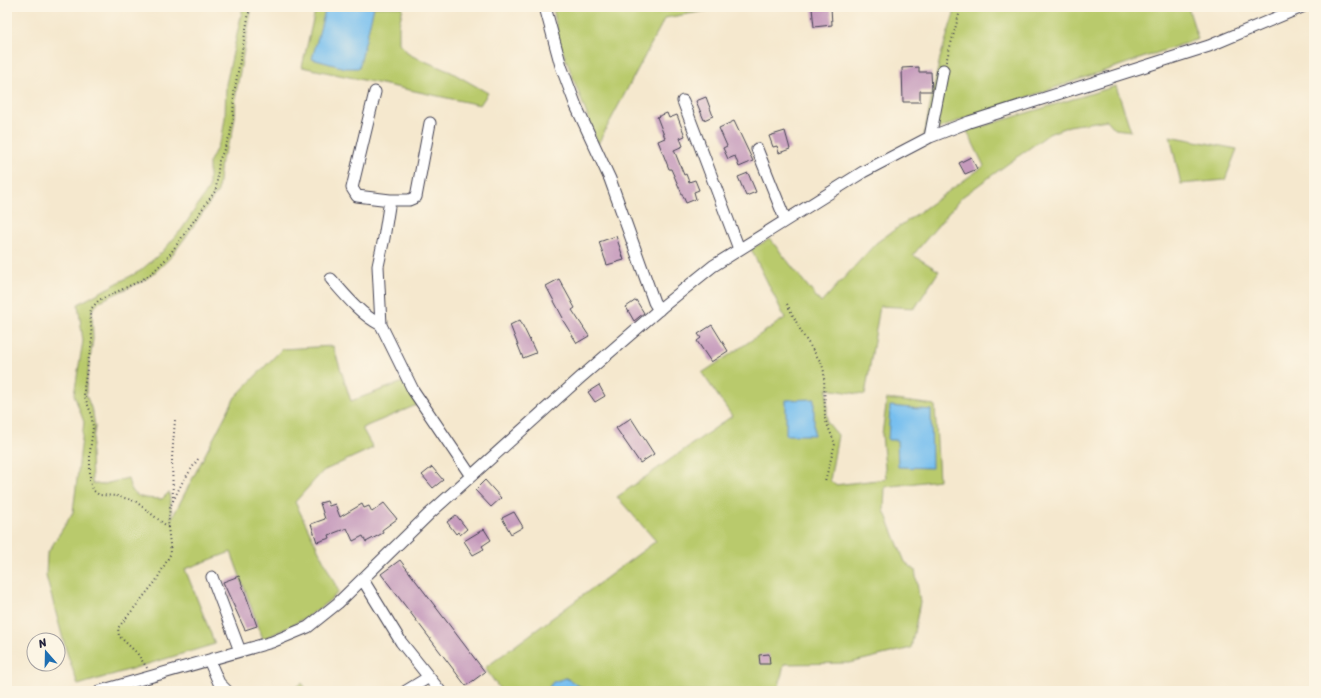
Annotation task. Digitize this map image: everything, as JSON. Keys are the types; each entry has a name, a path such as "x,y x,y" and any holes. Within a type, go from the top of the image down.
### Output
{"street":[{"path":"545,7 561,66 576,106 610,179 654,302 659,310"},
{"path":"100,691 120,688 152,676 272,642 308,627 338,603 363,580 429,514 471,476 659,310 714,266 739,249 863,172 930,137 969,122 1209,46 1302,7"},
{"path":"930,137 944,70"},
{"path":"375,92 352,188 357,196 390,200 410,200 416,197 430,123"},
{"path":"683,101 739,249"},
{"path":"758,149 786,219"},
{"path":"390,200 378,266 381,325 413,390 471,476"},
{"path":"331,279 349,300 375,322 381,325"},
{"path":"212,577 240,651"},
{"path":"363,580 401,642 440,691"},
{"path":"209,660 216,679 227,691"},
{"path":"406,691 429,677"}],"path":[{"path":"168,526 135,501 117,496 100,495 94,491 90,483 90,452 93,427 92,414 84,395 84,386 92,339 91,309 99,300 130,286 152,273 179,242 216,190 219,161 230,135 233,117 234,93 250,7"},
{"path":"944,70 961,7"},
{"path":"787,304 803,335 822,364 824,372 825,419 835,444 826,480"},
{"path":"173,502 172,458 175,420"},
{"path":"152,676 137,653 119,636 118,628 156,581 171,553 168,526 170,507 182,483 198,459"}],"green space":[{"path":"243,7 252,7 236,93 235,117 232,135 221,161 218,191 169,259 143,281 100,301 92,310 93,339 86,395 93,413 95,427 91,452 92,483 101,485 128,478 132,490 144,498 162,499 169,492 172,518 235,397 282,349 333,346 351,401 406,381 419,404 362,428 373,448 323,471 295,502 339,592 330,600 303,619 263,639 231,552 185,569 215,644 78,685 66,650 66,632 61,632 46,576 47,554 73,512 84,422 74,395 83,341 78,304 140,271 162,252 182,229 209,188 209,163 222,137 225,118 226,84"},
{"path":"316,7 403,7 399,25 399,43 410,55 451,72 488,93 480,105 302,67"},
{"path":"553,7 728,7 665,18 598,144 559,41"},
{"path":"956,7 1188,7 1198,39 963,119 924,135 940,58"},
{"path":"1116,86 1131,131 1115,129 1107,120 1069,126 1049,134 962,197 913,255 939,271 915,308 880,306 865,395 827,389 827,422 838,435 830,480 835,485 886,479 882,434 887,399 935,405 939,480 885,487 884,510 905,562 915,570 920,602 911,648 850,663 784,664 778,691 587,691 566,678 553,682 546,691 501,691 485,668 656,541 617,497 732,416 702,373 785,318 751,249 770,239 821,303 876,243 984,166 967,131"},
{"path":"1170,136 1237,149 1225,180 1181,184"},
{"path":"302,683 308,691 290,691"}],"water":[{"path":"326,7 374,7 359,68 345,68 312,59"},
{"path":"814,399 814,435 786,435 786,400"},
{"path":"890,406 931,410 932,468 898,467 897,440 888,440"},
{"path":"566,678 587,691 546,691 553,682"}],"building":[{"path":"831,7 832,25 814,27 812,8"},
{"path":"919,67 919,72 931,72 932,91 920,91 920,102 903,102 902,68"},
{"path":"706,97 713,116 704,120 696,101"},
{"path":"667,113 669,118 677,115 685,136 680,138 683,146 674,150 684,175 686,174 689,182 695,180 699,190 694,192 696,199 686,203 671,169 669,169 658,141 665,138 657,117"},
{"path":"734,121 753,161 739,167 735,156 728,159 723,148 727,146 719,128"},
{"path":"785,131 790,149 779,153 777,146 773,147 769,136"},
{"path":"971,157 977,169 965,174 959,163"},
{"path":"748,173 756,192 746,196 738,177"},
{"path":"616,236 624,260 607,265 599,242"},
{"path":"559,279 575,308 572,310 589,336 577,343 562,319 563,318 546,286"},
{"path":"636,300 644,313 634,321 626,307"},
{"path":"520,320 536,353 523,358 510,325"},
{"path":"712,325 728,351 711,362 697,341 701,338 698,334"},
{"path":"599,385 605,396 595,402 588,392"},
{"path":"631,418 654,454 640,463 616,428"},
{"path":"432,467 443,480 433,488 422,475"},
{"path":"485,480 501,498 491,507 475,490"},
{"path":"327,501 329,506 335,504 340,517 362,504 364,508 369,506 372,512 384,503 397,519 382,530 383,533 366,542 363,536 353,541 347,528 329,535 330,538 317,542 311,524 325,519 320,503"},
{"path":"514,512 523,527 511,534 502,518"},
{"path":"456,515 467,529 460,535 458,532 456,534 447,522"},
{"path":"484,529 491,540 482,546 484,549 473,555 464,541"},
{"path":"400,560 485,672 466,686 381,574"},
{"path":"239,576 257,626 245,630 223,582"},
{"path":"769,654 770,664 760,664 759,655"}]}
